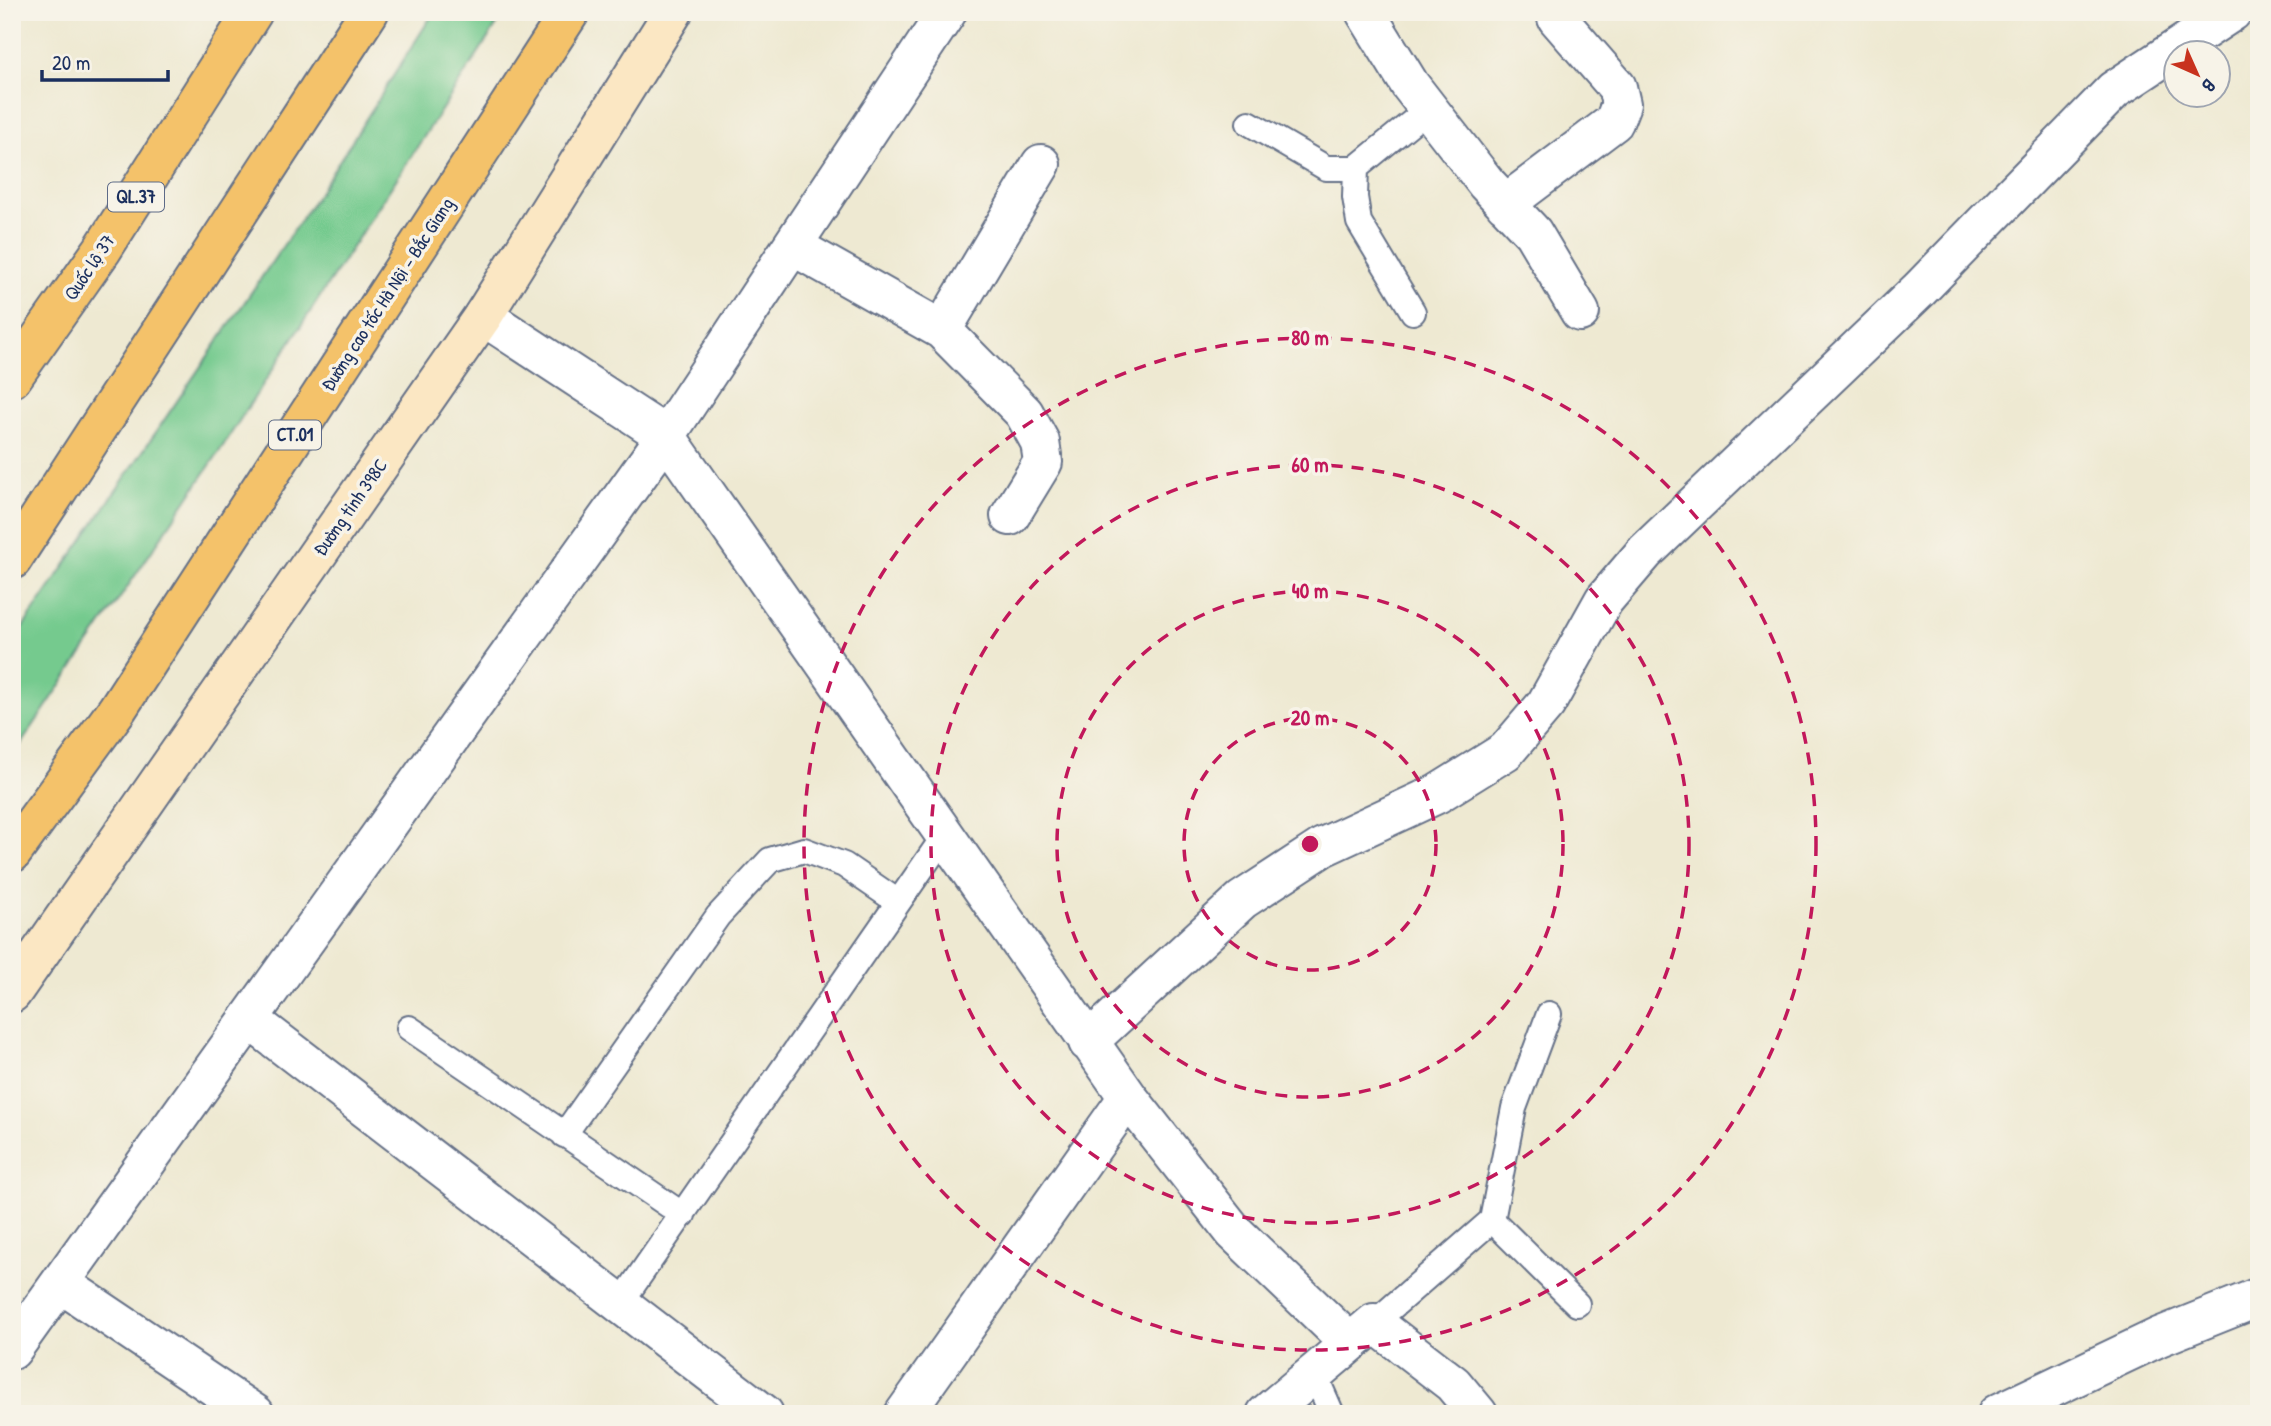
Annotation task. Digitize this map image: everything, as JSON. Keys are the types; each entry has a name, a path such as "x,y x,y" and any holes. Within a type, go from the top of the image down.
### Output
{"highway":[{"name":"Quốc lộ 37","path":"12,378 102,250 253,12"},
{"path":"12,560 369,12"},
{"name":"Đường cao tốc Hà Nội - Bắc Giang","path":"12,853 116,711 570,12"}],"main road":[{"name":"Đường tỉnh 398C","path":"12,993 483,316 673,12"}],"street":[{"path":"12,1350 666,436 947,12"},
{"path":"1365,12 1429,109 1505,204 1533,233 1580,312"},
{"path":"1088,1042 1242,900 1323,846 1437,794 1506,751 1546,704 1604,600 1645,552 1920,289 2114,90 2232,12"},
{"path":"1505,204 1614,122 1621,104 1617,88 1557,18"},
{"path":"942,330 1041,164"},
{"path":"793,246 942,330 1024,413 1040,442 1043,462 1010,516"},
{"path":"483,316 666,436 1088,1042 1234,1231 1362,1333 1453,1384 1478,1414"},
{"path":"249,1019 764,1414"},
{"path":"904,1414 1128,1097"},
{"path":"60,1283 255,1414"},
{"path":"1997,1414 2159,1337 2259,1297"},
{"path":"1266,1414 1362,1333"}],"lane":[{"path":"1249,123 1326,168 1356,168 1429,109"},
{"path":"1356,168 1355,197 1359,222 1413,312"},
{"path":"620,1304 945,835"},
{"path":"564,1135 718,916 770,860 804,850 844,865 898,902"},
{"path":"1362,1333 1492,1220 1514,1108 1549,1014"},
{"path":"409,1028 683,1215"},
{"path":"1492,1220 1577,1304"},
{"path":"1314,1374 1332,1414"}],"green space":[{"path":"434,12 505,12 219,452 12,757 12,643 315,199"}]}
